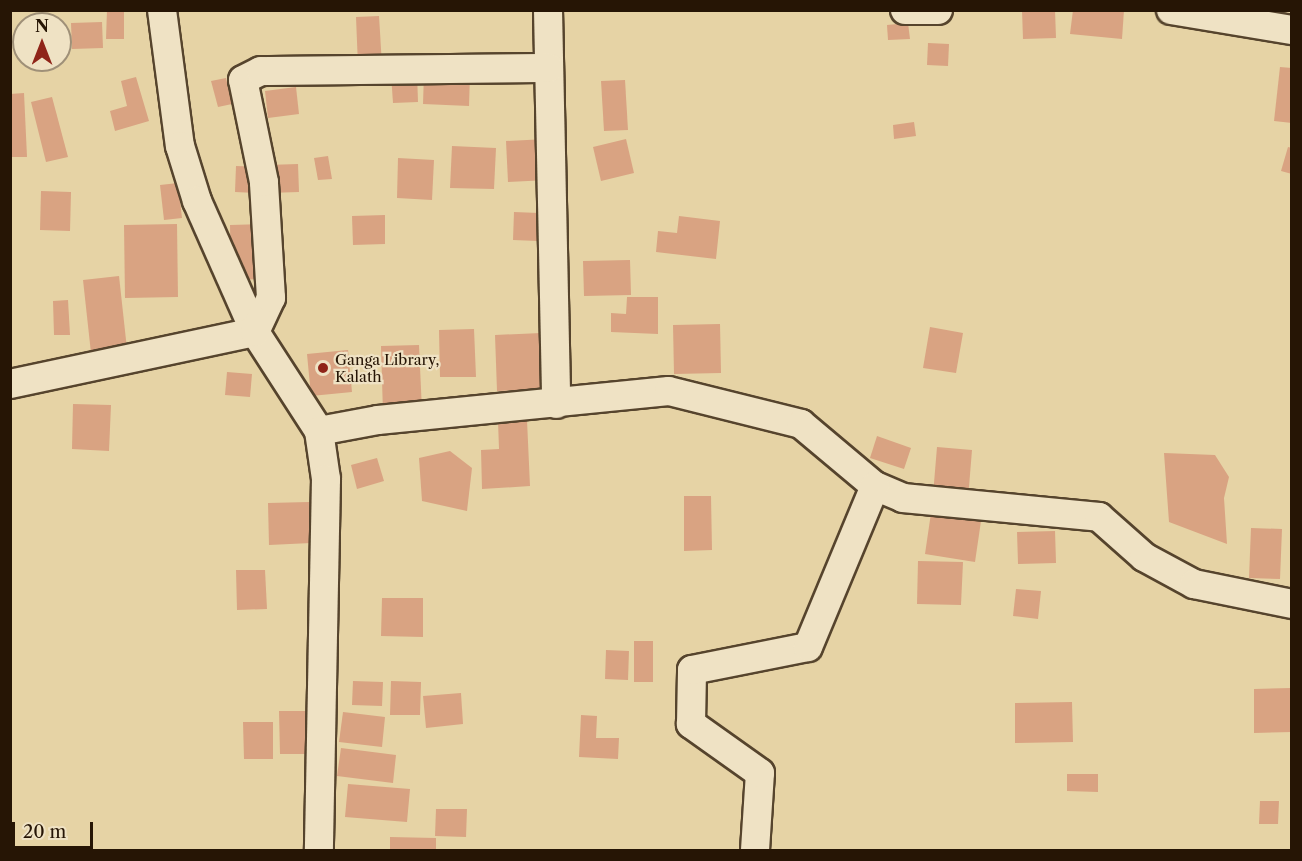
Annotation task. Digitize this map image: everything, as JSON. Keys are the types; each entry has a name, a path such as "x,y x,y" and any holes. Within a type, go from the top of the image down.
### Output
{"street":[{"path":"162,10 180,146 218,253 255,332 319,432 326,479 319,850"},
{"path":"548,10 556,404"},
{"path":"905,10 938,10"},
{"path":"1171,10 1292,30"},
{"path":"255,332 271,298 264,182 243,80 261,71 549,68"},
{"path":"10,384 255,332"},
{"path":"319,432 378,420 669,391 801,424 875,486 903,498 1099,518 1144,557 1194,584 1292,604"},
{"path":"755,850 760,773 691,724 692,670 808,647 875,486"}],"building":[{"path":"107,10 124,10 124,39 106,39"},
{"path":"1022,10 1055,10 1056,38 1023,39"},
{"path":"1073,10 1124,10 1122,39 1070,34"},
{"path":"379,16 382,65 358,66 356,17"},
{"path":"102,22 103,48 72,49 72,23"},
{"path":"908,23 910,39 888,40 887,25"},
{"path":"928,43 949,44 948,66 927,65"},
{"path":"1280,67 1292,68 1292,123 1274,121"},
{"path":"424,72 470,74 469,106 423,104"},
{"path":"417,73 418,102 393,103 391,74"},
{"path":"136,77 149,121 115,131 110,111 127,106 121,81"},
{"path":"226,78 232,104 218,107 211,81"},
{"path":"625,80 628,130 604,131 601,81"},
{"path":"296,87 299,114 268,118 265,91"},
{"path":"24,93 27,157 10,157 10,94"},
{"path":"52,97 68,157 46,162 31,102"},
{"path":"914,122 916,136 894,139 893,125"},
{"path":"546,139 548,180 508,182 506,141"},
{"path":"626,139 634,173 601,181 593,147"},
{"path":"452,146 496,148 494,189 450,188"},
{"path":"1288,147 1292,148 1292,174 1281,171"},
{"path":"328,156 332,179 318,180 314,158"},
{"path":"398,158 434,160 432,200 397,198"},
{"path":"298,164 299,192 268,193 267,165"},
{"path":"236,166 260,167 259,193 235,192"},
{"path":"178,183 182,218 164,220 160,185"},
{"path":"41,191 71,192 70,231 40,230"},
{"path":"514,212 539,213 538,241 513,240"},
{"path":"385,215 385,244 353,245 352,216"},
{"path":"679,216 720,221 716,259 656,252 658,231 677,233"},
{"path":"177,224 178,297 125,298 124,225"},
{"path":"261,224 263,279 231,280 230,225"},
{"path":"630,260 631,295 584,296 583,261"},
{"path":"119,276 127,349 91,353 83,280"},
{"path":"627,297 658,297 658,334 611,332 611,313 626,314"},
{"path":"68,300 70,335 54,335 53,301"},
{"path":"720,324 721,373 674,374 673,325"},
{"path":"930,327 963,333 956,373 923,368"},
{"path":"474,329 476,377 440,377 439,330"},
{"path":"541,333 542,389 497,391 495,335"},
{"path":"419,345 422,411 383,413 381,346"},
{"path":"348,350 352,392 311,396 307,354"},
{"path":"227,372 252,374 250,397 225,395"},
{"path":"73,404 111,405 109,451 72,449"},
{"path":"527,420 530,486 482,489 481,450 499,449 498,421"},
{"path":"877,436 911,448 904,469 870,458"},
{"path":"937,447 972,450 968,499 933,495"},
{"path":"450,451 472,468 467,511 422,501 419,458"},
{"path":"1164,453 1215,455 1229,477 1224,498 1227,544 1169,522"},
{"path":"377,458 384,481 357,489 351,465"},
{"path":"684,496 711,496 712,550 684,551"},
{"path":"309,502 311,543 269,545 268,503"},
{"path":"931,513 981,521 975,562 925,554"},
{"path":"1251,528 1282,529 1280,579 1249,578"},
{"path":"1055,531 1056,563 1018,564 1017,532"},
{"path":"918,561 963,562 961,605 917,604"},
{"path":"236,570 265,570 267,609 237,610"},
{"path":"1016,589 1041,591 1038,619 1013,616"},
{"path":"382,598 423,598 423,637 381,636"},
{"path":"634,641 653,641 653,682 634,682"},
{"path":"606,650 629,651 628,680 605,679"},
{"path":"353,681 383,682 382,706 352,705"},
{"path":"391,681 421,682 420,715 390,715"},
{"path":"1291,688 1292,732 1254,733 1254,689"},
{"path":"461,693 463,724 426,728 423,696"},
{"path":"1072,702 1073,742 1015,743 1015,703"},
{"path":"279,711 307,711 308,754 280,754"},
{"path":"343,712 385,717 382,747 339,742"},
{"path":"581,715 597,716 596,738 619,738 618,759 579,757"},
{"path":"243,722 273,722 273,759 244,759"},
{"path":"341,748 396,755 393,783 337,776"},
{"path":"1067,774 1098,774 1098,792 1067,791"},
{"path":"348,784 410,789 407,822 345,817"},
{"path":"1260,801 1279,801 1278,824 1259,824"},
{"path":"436,809 467,809 466,837 435,836"},
{"path":"390,837 436,838 436,850 390,850"}],"place":[{"name":"Ganga Library, Kalath","path":"323,368"}]}
